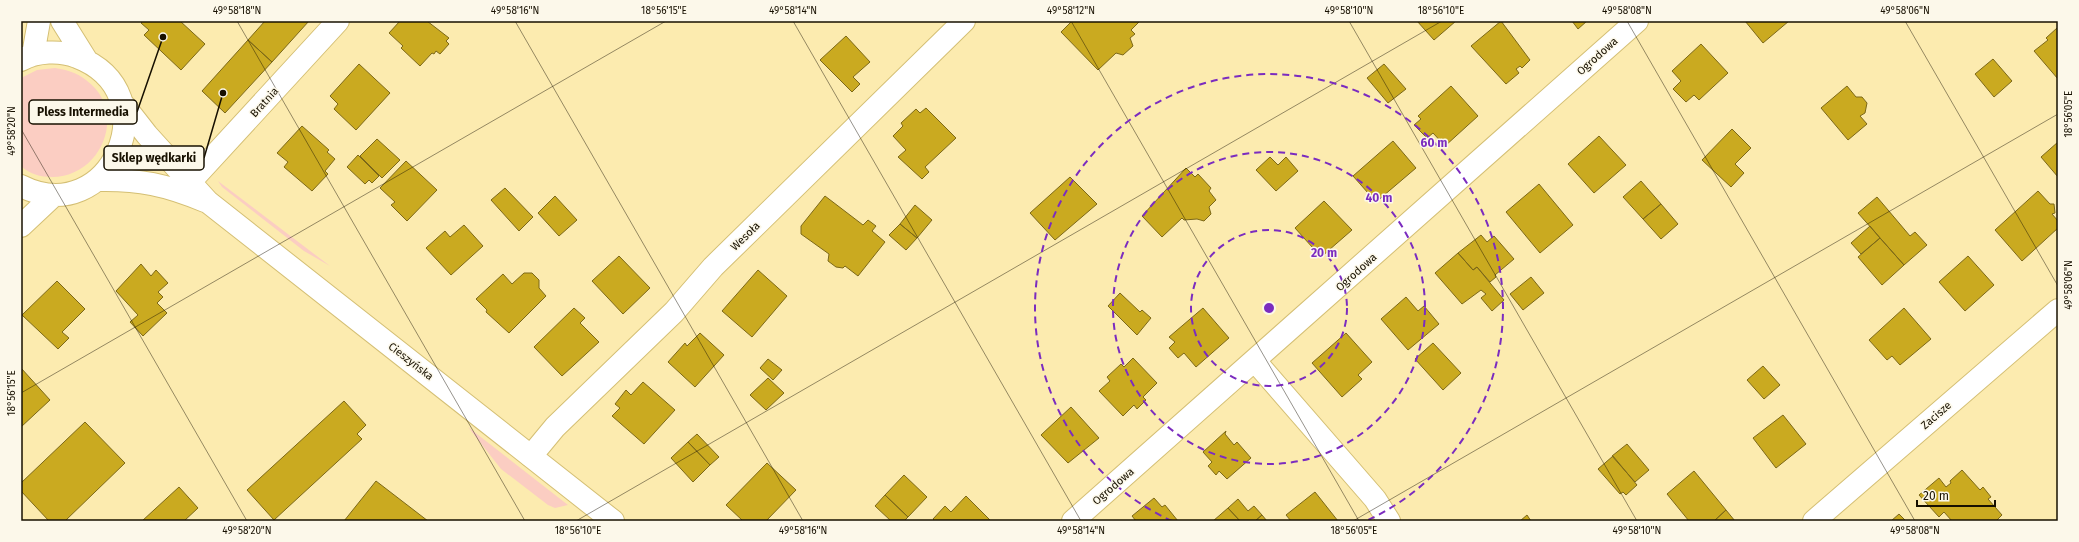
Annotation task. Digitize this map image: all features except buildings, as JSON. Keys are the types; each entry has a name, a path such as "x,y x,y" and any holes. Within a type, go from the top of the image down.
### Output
{"street":[{"path":"25,58 39,21"},
{"path":"62,21 87,61"},
{"name":"Bratnia","path":"190,182 338,21"},
{"name":"Wesoła","path":"531,456 556,427 678,308 713,267 964,21"},
{"name":"Ogrodowa","path":"1073,521 1637,21"},
{"path":"21,186 32,191 54,195 77,190 98,180 112,164 122,145 125,124 122,103 114,86 102,71 87,61 64,53 52,52 25,58"},
{"name":"Cieszyńska","path":"122,103 147,135 208,202 613,521"},
{"name":"Cieszyńska","path":"98,180 134,180 156,183 208,202"},
{"path":"21,226 54,195"},
{"name":"Zacisze","path":"1814,521 2058,310"},
{"path":"1255,361 1375,499 1389,521"}],"shaded area":[{"path":"55,68 75,73 86,80 99,93 106,108 107,124 104,140 96,154 85,166 70,174 48,177 31,173 21,166 21,78 37,70"},
{"path":"218,181 330,266 304,251 222,187"},
{"path":"468,427 568,505 555,508 548,505 501,469"}],"place":[{"name":"Pless Intermedia","path":"163,37"},
{"name":"Sklep wędkarki","path":"223,93"}]}
